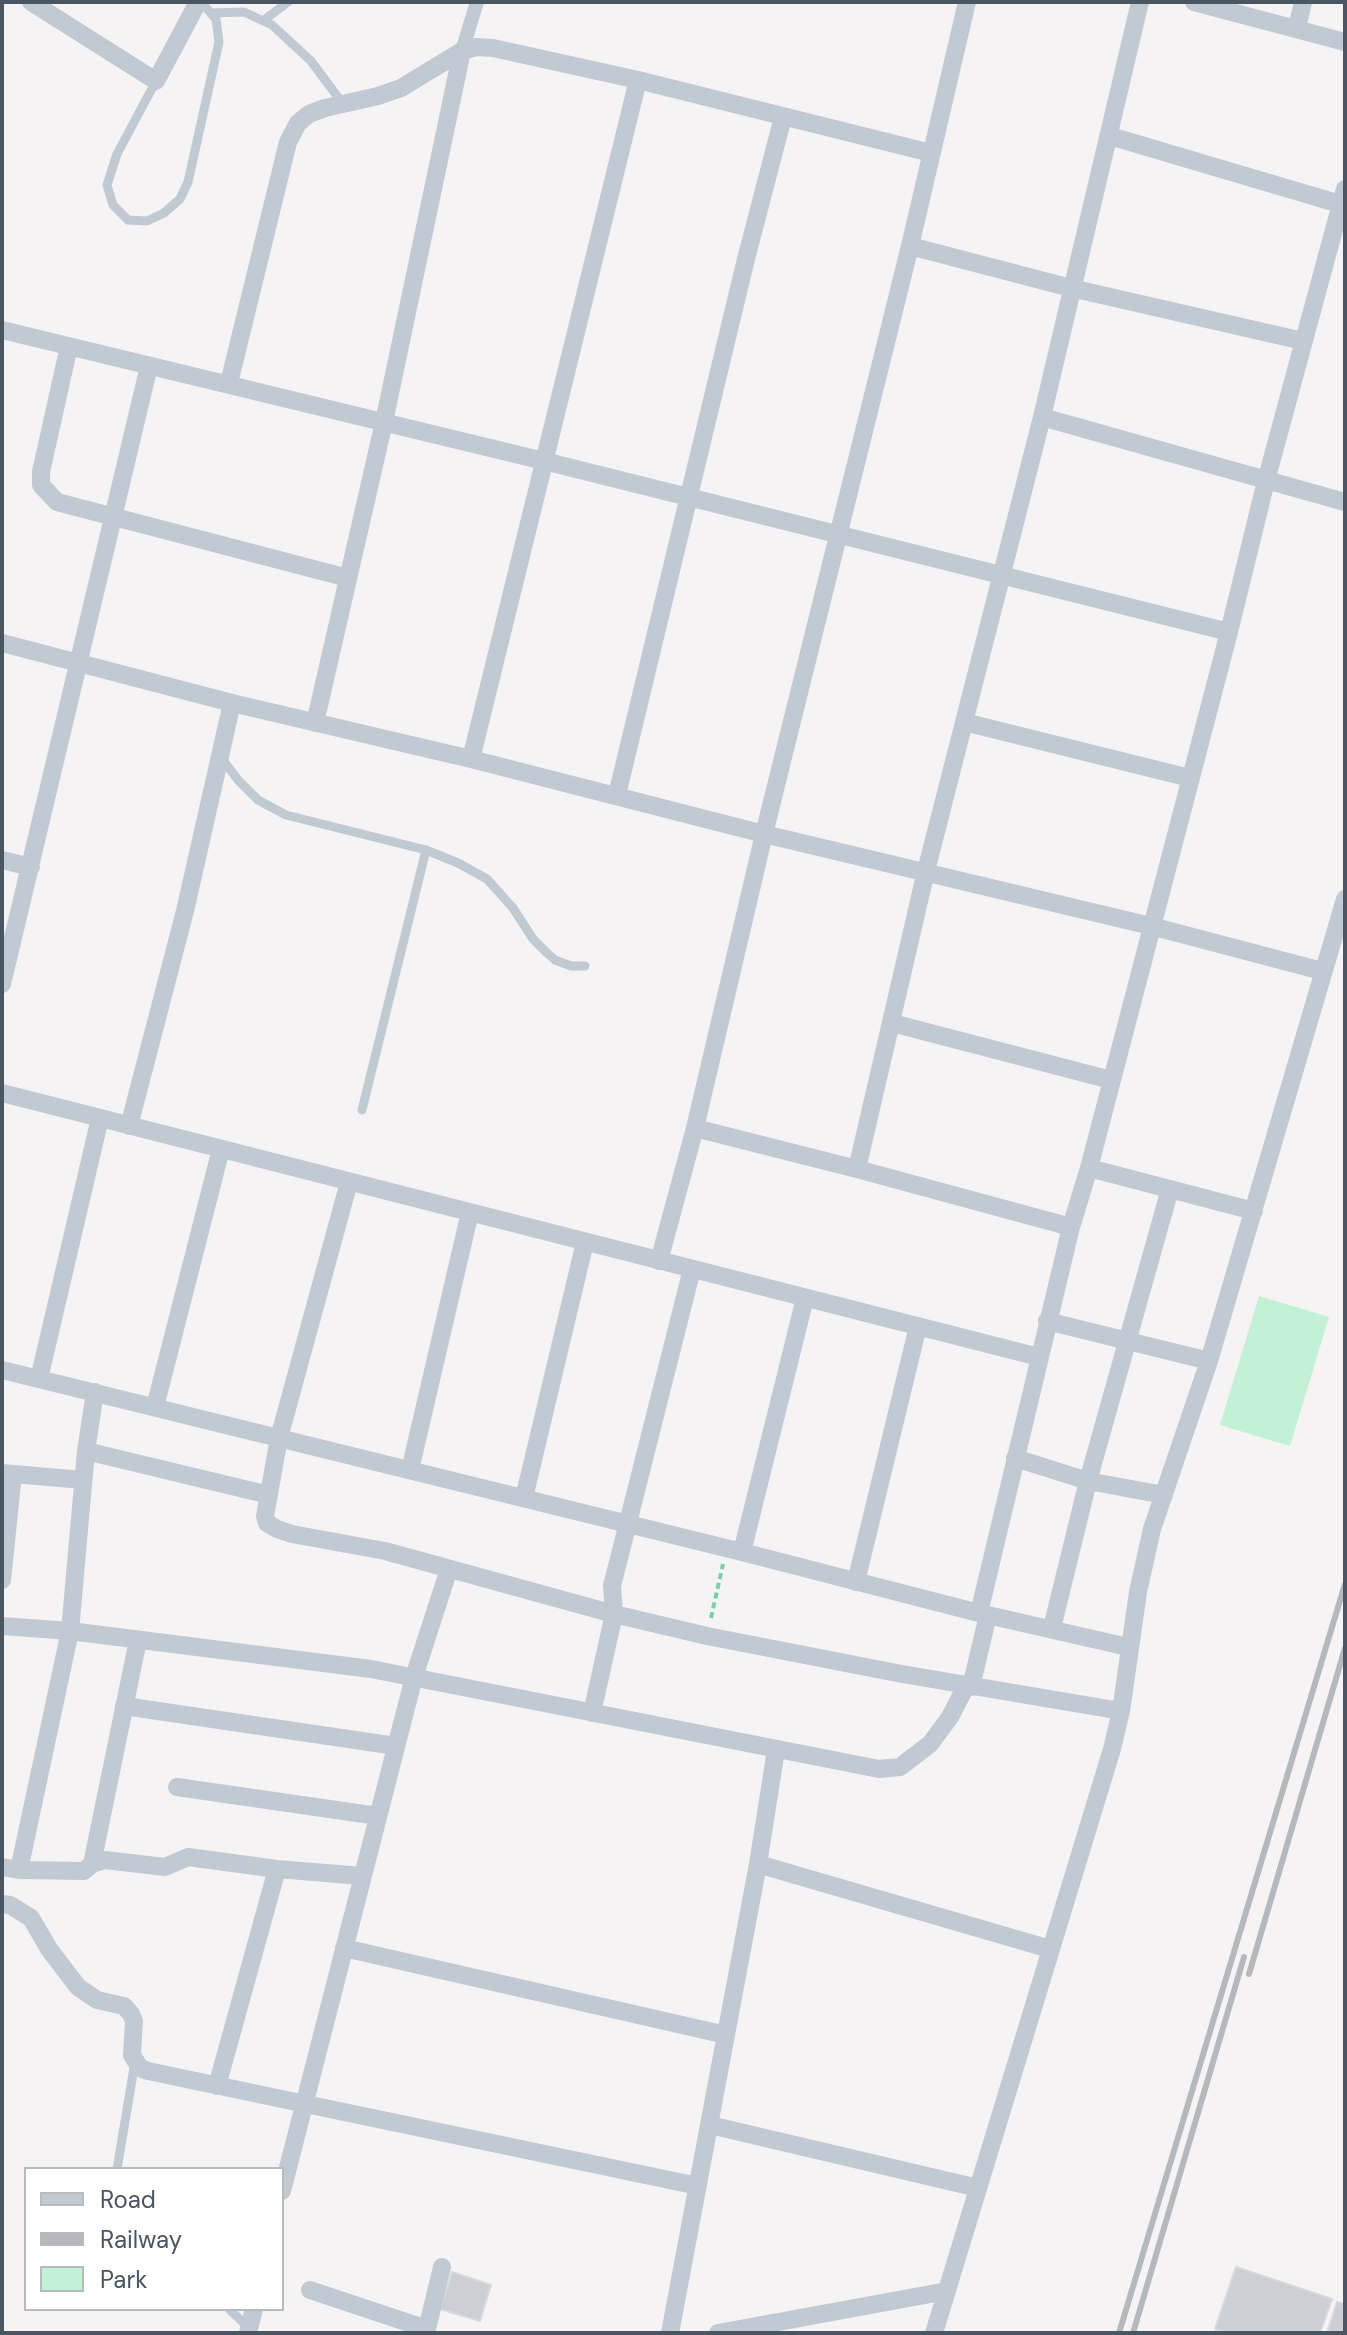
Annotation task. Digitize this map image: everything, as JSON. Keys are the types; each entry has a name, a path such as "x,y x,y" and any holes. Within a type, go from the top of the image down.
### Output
{"street":[{"path":"31,2 156,81 203,6"},
{"path":"315,723 384,422 462,51 477,2"},
{"path":"659,1261 695,1128 967,2"},
{"path":"857,1169 926,871 999,575 1042,417 1140,2"},
{"path":"1194,2 1345,42"},
{"path":"1297,28 1303,2"},
{"path":"229,383 288,142 298,123 309,114 401,88 462,51 476,47 493,48 638,80 931,153"},
{"path":"471,759 638,80"},
{"path":"617,795 687,498 783,117"},
{"path":"2,1626 70,1631 371,1669 860,1767 900,1767 930,1744 969,1686 1015,1458 1047,1321 1343,196 1110,136"},
{"path":"910,246 1071,288 1303,341"},
{"path":"2,330 229,383 1229,632"},
{"path":"69,346 41,472 41,485 57,502 348,578"},
{"path":"2,984 149,366"},
{"path":"1042,417 1345,502"},
{"path":"2,643 232,703 1151,926 1322,971"},
{"path":"129,1126 185,911 232,703"},
{"path":"964,722 1190,778"},
{"path":"2,860 31,867"},
{"path":"934,2333 1103,1784 1121,1711 1128,1647 1152,1529 1209,1361 1345,899"},
{"path":"892,1023 1111,1080"},
{"path":"2,1093 1039,1357"},
{"path":"39,1379 100,1118"},
{"path":"695,1128 1071,1227"},
{"path":"155,1407 221,1149"},
{"path":"1089,1168 1254,1211"},
{"path":"349,1182 279,1438 265,1516 267,1523 277,1529 385,1551 614,1614 707,1636 969,1686 1121,1711"},
{"path":"1052,1628 1088,1481 1170,1189"},
{"path":"410,1470 470,1212"},
{"path":"524,1498 585,1242"},
{"path":"592,1713 614,1614 612,1586 692,1269"},
{"path":"734,1550 805,1298"},
{"path":"1047,1321 1209,1361"},
{"path":"856,1582 918,1326"},
{"path":"2,1370 983,1614 1128,1647"},
{"path":"95,1392 86,1451 70,1631 11,1868 84,1871 92,1864 105,1860 165,1867 188,1857 362,1876"},
{"path":"86,1451 269,1495"},
{"path":"1015,1458 1088,1481 1164,1495"},
{"path":"2,1580 7,1474 83,1480"},
{"path":"284,2183 414,1677 449,1569"},
{"path":"92,1864 138,1640"},
{"path":"124,1706 396,1746"},
{"path":"670,2333 758,1864 776,1750"},
{"path":"177,1787 378,1816"},
{"path":"758,1864 1050,1949"},
{"path":"217,2086 277,1869"},
{"path":"2,1904 10,1905 31,1918 49,1949 78,1987 97,2000 124,2006 131,2014 134,2021 131,2049 140,2068 698,2186"},
{"path":"344,1948 726,2035"},
{"path":"710,2125 978,2188"},
{"path":"310,2290 426,2331 442,2267"},
{"path":"718,2333 947,2291"}],"lane":[{"path":"264,20 288,2"},
{"path":"156,81 117,154 107,185 113,205 128,220 147,221 164,213 180,199 188,182 219,42 216,19 203,6"},
{"path":"203,6 234,10 272,25 311,61 343,104"},
{"path":"220,756 258,800 286,815 426,850 487,879 513,908 533,939 555,960 571,966 585,966"},
{"path":"362,1110 426,850"},
{"path":"117,2167 135,2061"},
{"path":"231,2311 248,2330"}],"path":[{"path":"707,1636 734,1550"}],"green space":[{"path":"1259,1296 1329,1317 1290,1446 1220,1425"}],"building":[{"path":"1236,2267 1332,2299 1320,2333 1228,2333 1215,2329"},
{"path":"452,2272 491,2285 480,2321 440,2309"},
{"path":"1337,2302 1345,2304 1345,2333 1327,2333"}],"railway":[{"path":"1119,2333 1345,1584"},
{"path":"1249,1974 1345,1648"},
{"path":"1133,2333 1244,1957"}]}
